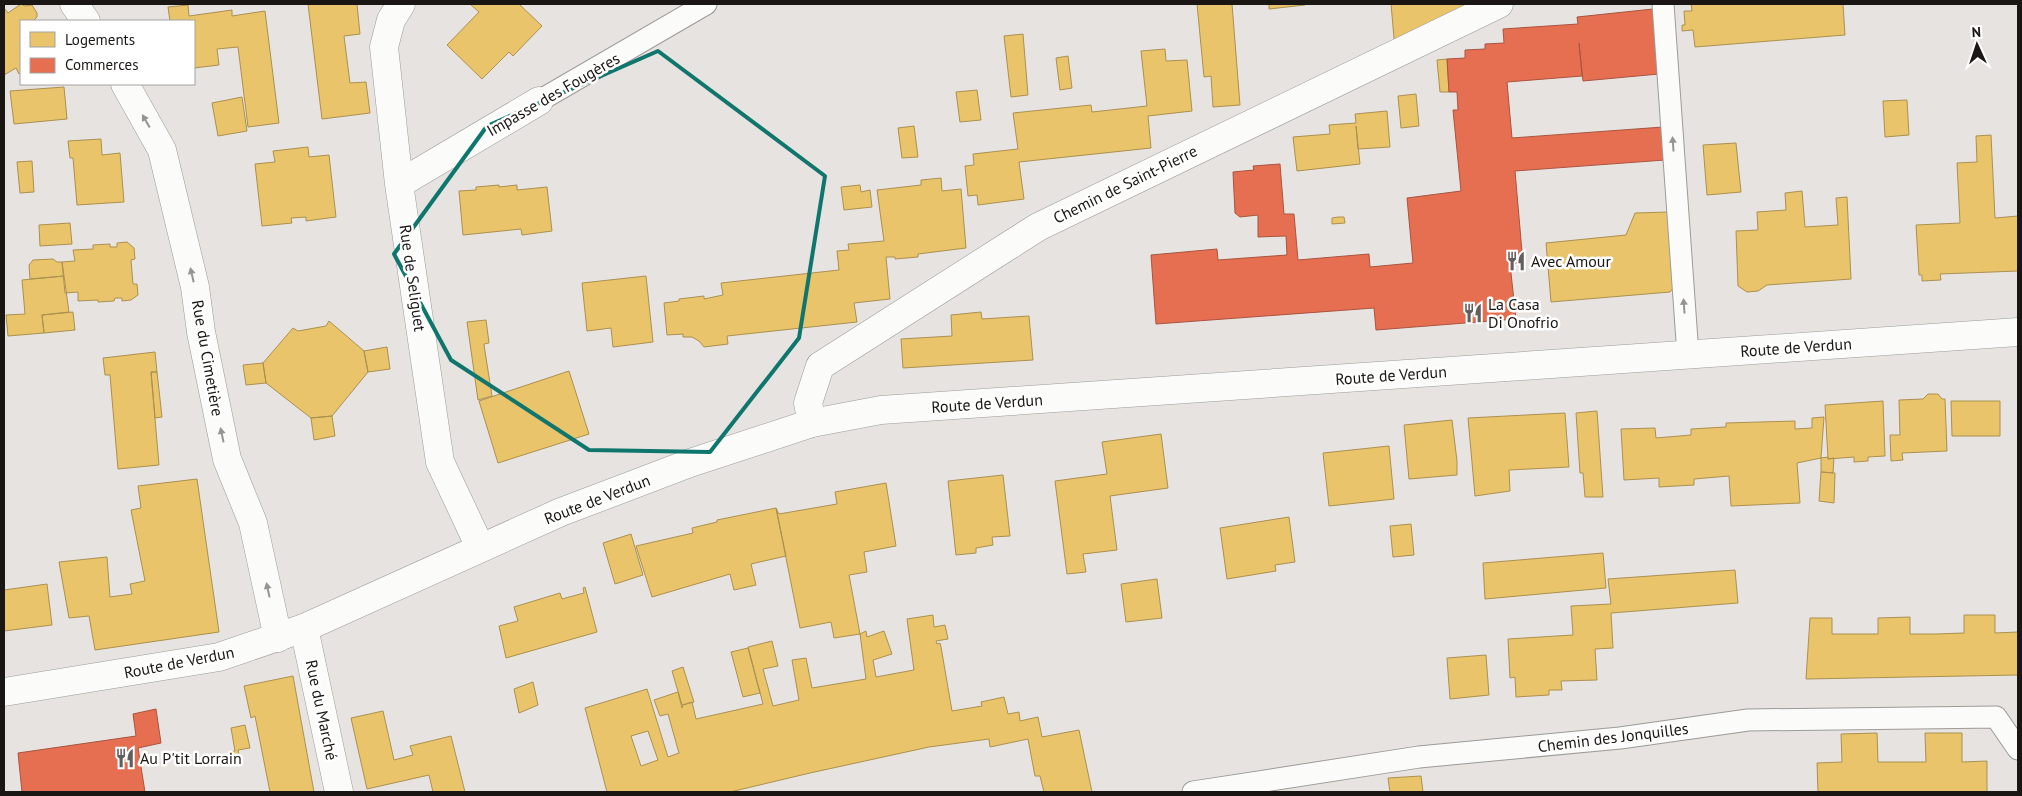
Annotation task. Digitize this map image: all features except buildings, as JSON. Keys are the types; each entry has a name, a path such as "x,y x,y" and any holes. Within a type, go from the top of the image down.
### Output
{"street":[{"path":"74,4 85,20"},
{"name":"Rue de Seliguet","path":"401,4 391,20 384,47 399,184 440,462 480,547"},
{"name":"Chemin de Saint-Pierre","path":"812,423 808,403 820,366 1038,227 1499,4"},
{"name":"Rue du Cimetière","path":"125,85 162,150 195,287 201,332 228,459 253,523 278,638"},
{"name":"Impasse des Fougères","path":"399,184 539,101"},
{"name":"Route de Verdun","path":"4,692 220,657 304,628 561,512 690,463 812,423 881,410 2018,332"},
{"name":"Rue du Marché","path":"304,628 339,792"}],"lane":[{"name":"Impasse des Fougères","path":"539,101 706,4"},
{"path":"1663,4 1688,355"},
{"name":"Chemin des Jonquilles","path":"1193,792 1419,757 1620,738 1748,720 1996,717 2018,748"}],"highlighted area":[{"path":"658,51 825,176 799,338 710,452 589,450 451,360 394,254 487,126"}],"place":[{"name":"Avec Amour","path":"1516,261"},
{"name":"La Casa Di Onofrio","path":"1473,313"},
{"name":"Au P'tit Lorrain","path":"125,758"}]}
